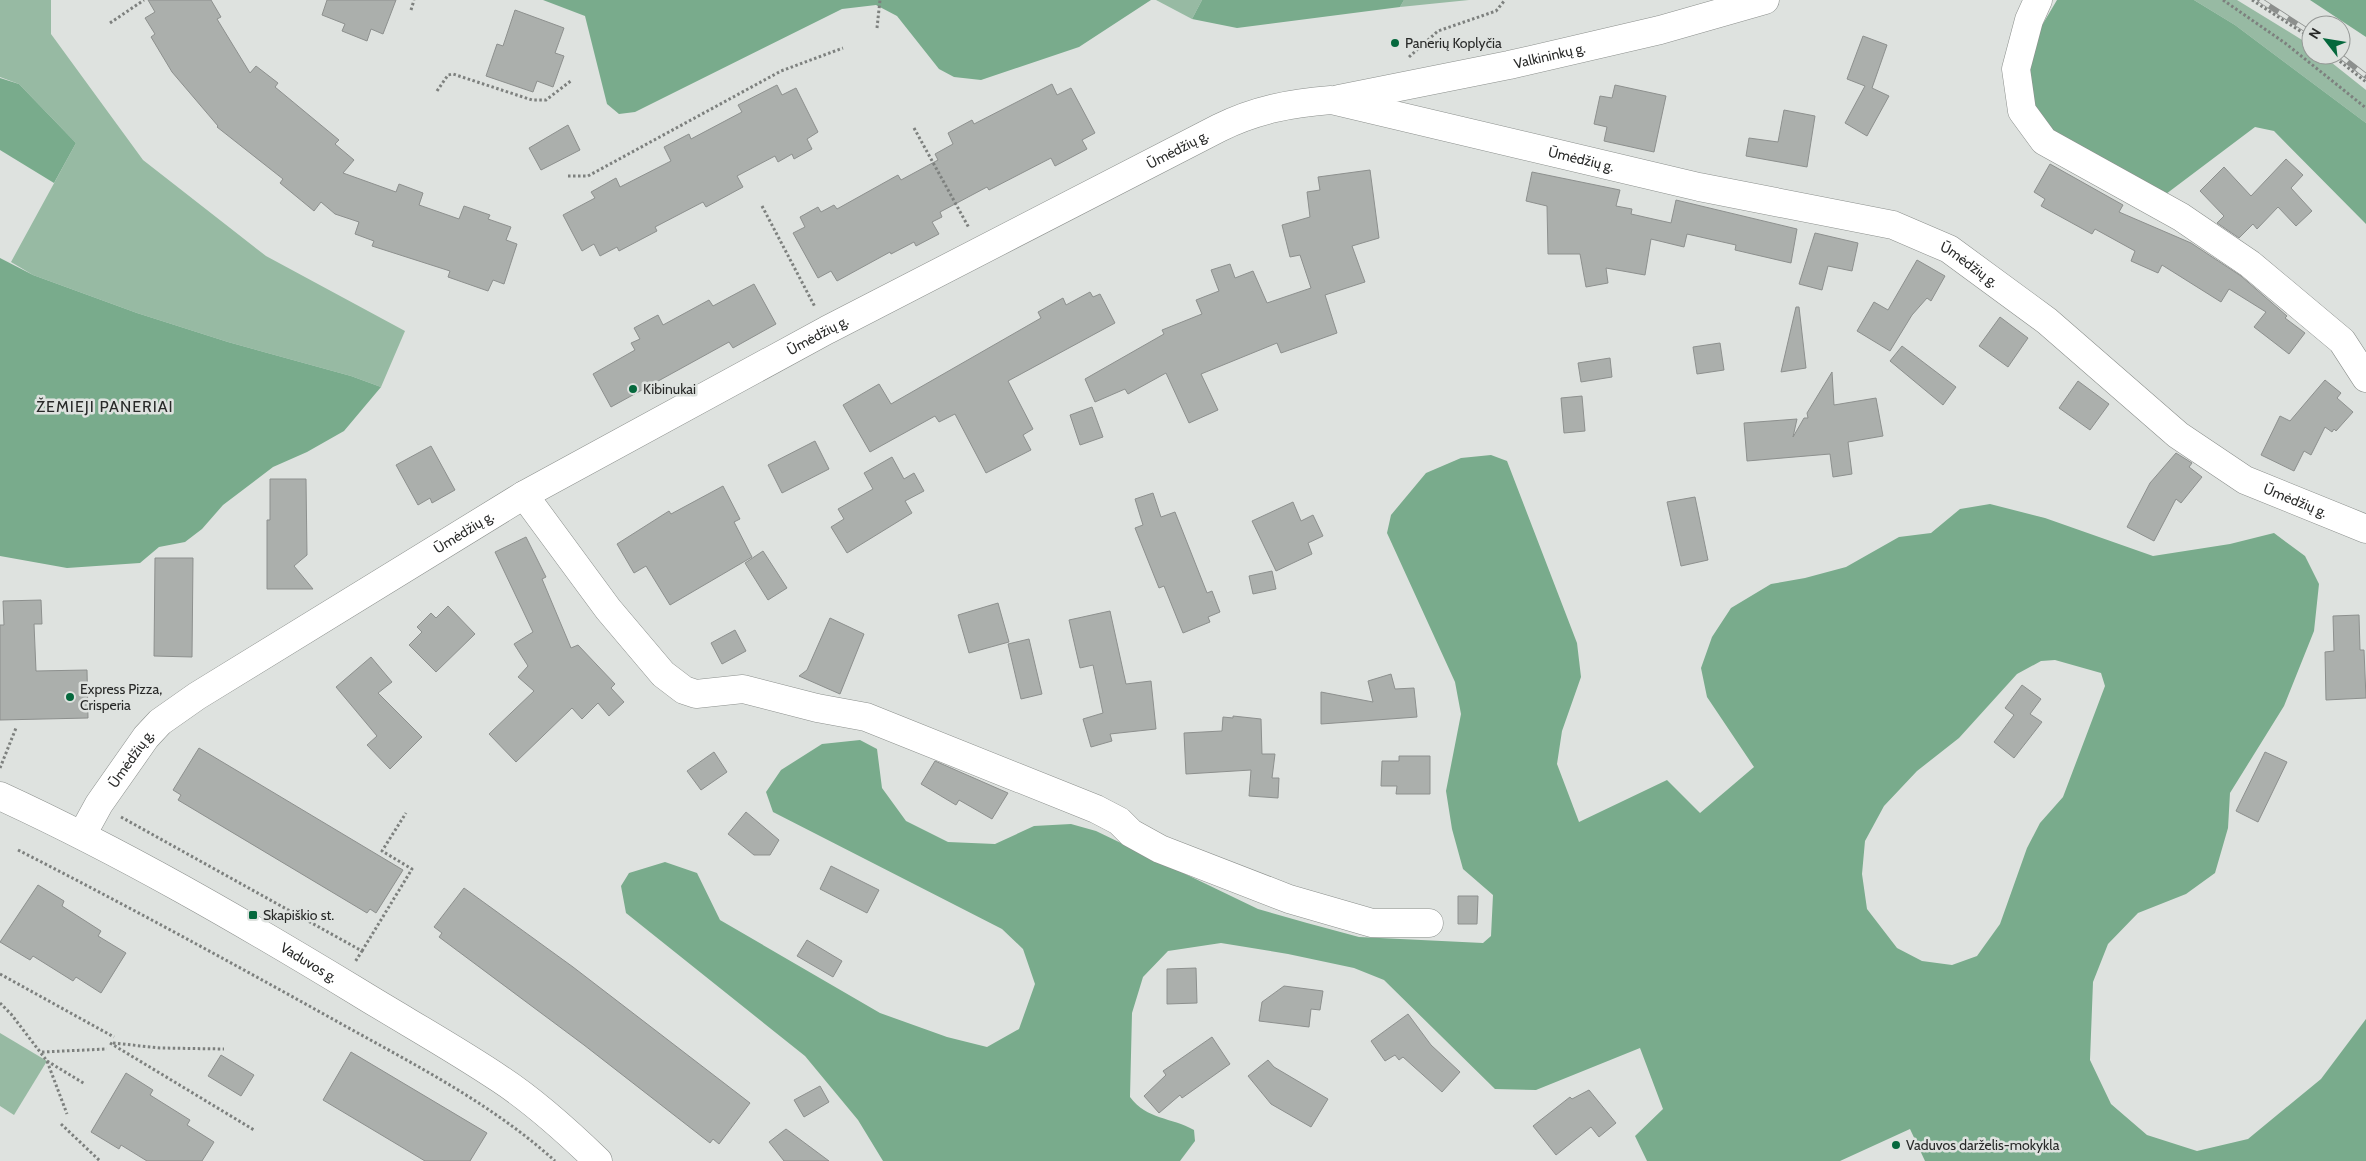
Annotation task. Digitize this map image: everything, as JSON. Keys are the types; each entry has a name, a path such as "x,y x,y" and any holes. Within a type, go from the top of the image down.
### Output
{"street":[{"name":"Valkininkų g.","path":"1331,100 1509,65 1641,35 1765,0"},
{"path":"2038,0 2029,20 2016,69 2022,111 2044,141 2181,217 2250,264 2342,340 2366,378"},
{"name":"Ūmėdžių g.","path":"82,835 99,804 127,762 160,722 197,696 524,496 826,330 1234,120 1295,102 1331,100 1698,187 1893,225 1949,249 2047,321 2178,435 2245,480 2366,529"},
{"path":"524,496 608,609 663,674 684,690 696,694 743,689 817,708 866,717 1096,809 1119,821 1131,833 1160,849 1289,899 1372,923 1429,923"},
{"name":"Vaduvos g.","path":"0,796 82,835 175,885 342,982 500,1079 567,1131 598,1161"}],"path":[{"path":"110,23 144,0"},
{"path":"411,10 414,0"},
{"path":"877,28 880,0"},
{"path":"1409,58 1438,31 1496,11 1505,0"},
{"path":"2223,0 2285,43 2366,108"},
{"path":"2252,0 2301,32"},
{"path":"568,176 588,176 781,70 843,48"},
{"path":"2345,65 2366,82"},
{"path":"437,91 448,74 454,74 532,100 546,100 572,80"},
{"path":"914,128 981,250"},
{"path":"762,206 826,330"},
{"path":"0,768 16,728"},
{"path":"99,804 362,952"},
{"path":"342,982 412,869 382,852 406,814"},
{"path":"18,850 165,925 434,1076 507,1122 555,1161"},
{"path":"0,974 114,1037"},
{"path":"0,1003 47,1061 67,1114"},
{"path":"224,1049 160,1048 110,1043 254,1130"},
{"path":"41,1052 107,1049"},
{"path":"47,1061 85,1084"},
{"path":"61,1124 100,1161"}],"green space":[{"path":"0,0 51,0 51,34 143,160 266,256 405,331 381,387 351,376 228,342 137,313 33,275 11,262 76,143 19,84 0,77"},
{"path":"543,0 1151,0 1079,47 981,80 954,77 939,69 897,16 876,5 842,9 635,112 619,114 607,104 585,16"},
{"path":"1156,0 1202,0 1192,19"},
{"path":"1202,0 1404,0 1400,7 1237,28 1192,19"},
{"path":"1404,0 1469,0 1400,7"},
{"path":"2057,0 2194,0 2235,25 2366,123 2366,224 2274,131 2255,127 2166,194 2062,141 2037,121 2029,61 2041,27"},
{"path":"2194,0 2237,0 2301,39 2301,65 2335,65 2366,90 2366,123 2235,25"},
{"path":"2310,0 2366,0 2366,37 2351,27 2351,15 2333,15"},
{"path":"0,78 19,84 76,143 54,183 0,150"},
{"path":"0,258 33,275 137,313 228,342 351,376 381,387 344,431 307,452 273,467 223,505 202,529 185,542 159,547 140,563 67,568 0,556"},
{"path":"1491,455 1507,461 1577,643 1581,677 1562,731 1557,764 1579,822 1667,780 1700,813 1754,767 1707,697 1701,668 1712,637 1731,608 1771,584 1805,578 1846,567 1899,537 1931,533 1960,509 1990,504 2045,518 2153,556 2230,544 2274,533 2305,556 2319,584 2314,631 2284,706 2230,793 2228,828 2215,873 2186,894 2138,913 2108,944 2093,982 2090,1060 2111,1104 2147,1135 2197,1151 2248,1139 2321,1079 2366,1019 2366,1161 1925,1161 1910,1129 1840,1161 1647,1161 1635,1136 1663,1109 1640,1048 1536,1090 1495,1089 1384,980 1354,968 1288,954 1221,943 1168,951 1143,977 1132,1013 1130,1097 1144,1110 1194,1130 1195,1141 1180,1161 883,1161 858,1120 805,1056 626,913 621,886 629,873 665,862 697,873 720,920 880,1013 947,1037 987,1047 1019,1029 1035,984 1023,949 1002,929 773,812 766,792 781,770 822,744 860,740 877,749 882,788 906,821 948,842 995,844 1034,826 1071,824 1096,831 1258,909 1359,937 1483,943 1491,936 1493,895 1463,869 1452,829 1446,791 1461,714 1455,682 1387,533 1391,515 1426,473 1461,458","holes":["2055,660 2101,673 2105,686 2063,797 2040,823 2027,848 2000,924 1977,956 1952,965 1922,961 1897,948 1867,909 1862,874 1865,841 1884,806 1917,771 1959,738 2017,674 2041,661"]},
{"path":"0,1033 47,1061 14,1115 0,1106"}],"building":[{"path":"148,0 211,0 221,17 217,19 250,73 256,66 278,83 275,87 339,140 335,144 354,160 343,173 396,192 399,184 423,193 419,205 459,219 464,206 490,215 488,219 511,227 506,240 517,244 504,284 493,280 488,291 448,277 450,271 372,246 374,241 355,234 359,222 335,214 321,202 314,211 280,183 283,179 217,127 172,72 151,37 155,34 145,18 155,12"},
{"path":"327,0 396,0 383,34 371,29 367,41 342,31 345,24 322,15"},
{"path":"515,10 564,28 555,53 564,56 553,87 537,81 533,92 486,76 497,44 503,46"},
{"path":"1863,36 1887,45 1872,88 1889,96 1867,136 1845,123 1865,86 1847,79"},
{"path":"1052,84 1057,95 1071,88 1095,133 1082,140 1087,149 1055,166 1051,158 989,190 987,187 940,212 942,217 932,222 939,234 916,246 914,242 891,254 890,252 837,281 831,271 818,278 793,233 805,227 800,217 818,207 821,212 834,205 837,209 898,175 901,180 938,160 935,154 953,144 948,133 972,120 974,124"},
{"path":"777,85 782,95 796,88 818,132 807,139 812,149 794,159 792,154 778,162 775,156 737,176 743,187 706,207 703,202 655,227 657,231 619,251 617,247 600,256 594,244 582,251 563,215 595,198 591,192 616,178 620,187 671,161 664,147 689,134 691,139 742,112 738,105"},
{"path":"1615,85 1666,96 1654,152 1604,141 1607,127 1594,124 1600,96 1612,98"},
{"path":"1784,110 1815,116 1807,167 1746,156 1749,138 1778,142"},
{"path":"568,125 580,150 541,170 529,148"},
{"path":"2286,159 2303,175 2291,188 2312,211 2296,226 2278,207 2257,229 2253,224 2239,238 2217,223 2224,216 2200,191 2224,167 2251,196"},
{"path":"2050,164 2123,205 2119,212 2191,243 2241,276 2287,316 2285,318 2305,333 2289,354 2254,327 2266,312 2229,289 2221,302 2162,265 2158,273 2131,261 2135,251 2095,229 2092,234 2041,206 2045,199 2034,192"},
{"path":"1370,170 1379,238 1352,246 1365,282 1325,295 1337,333 1281,353 1277,343 1201,374 1218,410 1189,423 1166,373 1128,394 1125,389 1095,402 1085,379 1164,334 1162,330 1202,314 1196,300 1219,291 1211,270 1230,264 1235,278 1253,271 1267,303 1311,288 1300,255 1290,257 1282,225 1310,217 1307,192 1320,190 1318,177"},
{"path":"1532,172 1620,190 1616,206 1632,209 1631,214 1671,223 1676,200 1797,229 1791,263 1735,250 1736,245 1687,234 1684,247 1651,239 1645,275 1606,268 1608,283 1586,287 1580,254 1548,254 1547,206 1526,201"},
{"path":"1815,233 1858,243 1852,271 1828,266 1822,290 1799,284"},
{"path":"1917,260 1945,276 1931,301 1927,298 1912,315 1890,351 1857,331 1874,302 1888,310"},
{"path":"754,284 776,324 733,348 729,342 611,407 593,374 635,350 631,343 640,339 634,328 658,315 663,325 709,300 713,306"},
{"path":"1090,292 1093,297 1100,294 1115,323 1008,381 1033,429 1023,435 1031,450 986,473 955,414 939,422 935,416 870,452 843,405 879,384 891,404 1041,318 1038,312 1063,298 1066,305"},
{"path":"1796,307 1799,307 1806,368 1781,372"},
{"path":"2000,317 2028,338 2008,367 1979,346"},
{"path":"1720,343 1724,370 1697,374 1693,347"},
{"path":"1902,346 1956,387 1943,405 1890,361"},
{"path":"1610,358 1612,377 1581,382 1578,363"},
{"path":"1832,372 1834,405 1876,398 1883,436 1848,442 1852,474 1833,477 1830,454 1747,461 1744,423 1797,419 1793,437 1804,418 1808,418 1807,413"},
{"path":"2325,380 2341,393 2337,398 2353,412 2336,431 2334,429 2332,432 2325,427 2311,455 2304,451 2294,471 2261,455 2280,416 2290,421"},
{"path":"2078,381 2109,404 2090,430 2059,408"},
{"path":"1582,396 1585,431 1564,433 1561,398"},
{"path":"1092,407 1103,437 1080,445 1070,415"},
{"path":"815,441 829,469 782,493 768,465"},
{"path":"431,446 455,490 432,503 430,498 418,505 396,465"},
{"path":"2176,453 2192,463 2189,467 2202,477 2181,503 2176,499 2154,541 2127,527 2150,483"},
{"path":"892,457 904,479 914,473 924,491 905,501 912,513 847,553 831,527 844,519 838,509 873,489 864,473"},
{"path":"270,479 306,479 307,555 294,566 313,589 267,589 267,520 270,520"},
{"path":"723,486 740,519 734,522 752,557 670,605 646,566 634,573 617,544 669,511 671,514"},
{"path":"1153,493 1161,517 1175,512 1207,593 1212,591 1220,612 1208,617 1210,622 1183,633 1164,586 1159,588 1135,528 1143,525 1135,499"},
{"path":"1695,497 1708,560 1681,566 1667,502"},
{"path":"1293,502 1301,521 1313,515 1323,536 1308,543 1312,554 1276,571 1252,521"},
{"path":"526,537 546,577 542,579 571,648 578,645 615,684 611,688 624,702 609,716 598,703 582,719 572,708 516,762 489,734 534,691 518,677 528,666 514,644 533,632 495,552"},
{"path":"763,551 787,588 768,600 745,563"},
{"path":"155,558 193,558 192,657 154,656"},
{"path":"1272,571 1276,589 1253,594 1249,576"},
{"path":"41,600 42,624 34,624 36,671 87,670 88,718 0,720 0,625 4,625 3,601"},
{"path":"998,603 1009,642 969,653 958,615"},
{"path":"448,606 475,634 436,672 409,645 422,632 417,627 431,613 436,618"},
{"path":"1110,611 1126,684 1151,681 1156,729 1110,734 1112,741 1091,747 1083,719 1103,713 1093,665 1080,668 1069,620"},
{"path":"2359,615 2360,650 2364,650 2366,698 2326,700 2325,652 2334,651 2333,616"},
{"path":"830,618 864,634 840,694 799,676 807,670"},
{"path":"735,630 746,651 722,664 711,643"},
{"path":"1029,639 1042,694 1021,699 1008,644"},
{"path":"371,657 392,682 378,693 422,737 390,769 367,745 377,736 336,687"},
{"path":"1391,674 1395,689 1414,688 1417,717 1321,724 1321,692 1373,702 1368,681"},
{"path":"2022,685 2041,699 2030,714 2042,722 2014,758 1994,742 2014,715 2005,708"},
{"path":"1233,716 1261,719 1262,754 1275,754 1272,778 1279,778 1278,798 1249,796 1251,770 1186,774 1184,733 1222,731 1223,717 1233,718"},
{"path":"199,748 403,870 376,913 370,909 367,913 178,800 181,795 173,790"},
{"path":"714,752 727,772 701,790 687,771"},
{"path":"2265,752 2287,762 2258,822 2236,811"},
{"path":"1399,756 1430,756 1430,794 1396,794 1397,786 1381,786 1382,761 1399,761"},
{"path":"935,761 1008,793 992,819 959,800 956,805 921,784"},
{"path":"746,812 779,840 770,855 754,855 728,834"},
{"path":"831,866 879,890 867,913 820,889"},
{"path":"38,885 64,901 62,906 101,931 98,936 126,953 101,993 76,977 73,981 33,956 30,960 0,942"},
{"path":"464,888 573,967 750,1103 719,1144 713,1139 710,1143 584,1045 439,937 442,933 434,927"},
{"path":"1458,896 1478,896 1477,924 1458,924"},
{"path":"807,940 842,961 833,977 797,956"},
{"path":"1196,968 1197,1003 1167,1004 1167,969"},
{"path":"1284,986 1323,991 1320,1010 1311,1009 1309,1027 1259,1021 1262,1002"},
{"path":"1408,1014 1431,1045 1460,1072 1442,1092 1403,1057 1399,1060 1395,1055 1385,1061 1371,1041"},
{"path":"1212,1037 1230,1064 1182,1098 1180,1095 1159,1113 1144,1096 1166,1075 1163,1071"},
{"path":"351,1052 487,1133 470,1161 425,1161 323,1100"},
{"path":"221,1055 254,1075 241,1096 208,1076"},
{"path":"1268,1060 1274,1067 1328,1099 1311,1127 1271,1104 1248,1076"},
{"path":"126,1073 153,1090 150,1095 190,1120 187,1125 214,1142 202,1161 147,1161 121,1145 119,1149 91,1132"},
{"path":"820,1086 829,1102 804,1117 794,1100"},
{"path":"1589,1090 1616,1123 1599,1137 1591,1127 1556,1155 1533,1126 1570,1097 1572,1099"},
{"path":"786,1129 829,1161 784,1161 769,1142"}],"railway":[{"path":"2260,0 2301,27"},
{"path":"2351,64 2366,76"}],"place":[{"name":"Panerių Koplyčia","path":"1395,43"},
{"name":"Kibinukai","path":"633,389"},
{"name":"Express Pizza, Crisperia","path":"70,697"},
{"name":"Skapiškio st.","path":"253,915"},
{"name":"Vaduvos darželis-mokykla","path":"1896,1145"}],"district":[{"name":"ŽEMIEJI PANERIAI","path":"105,406"}]}
